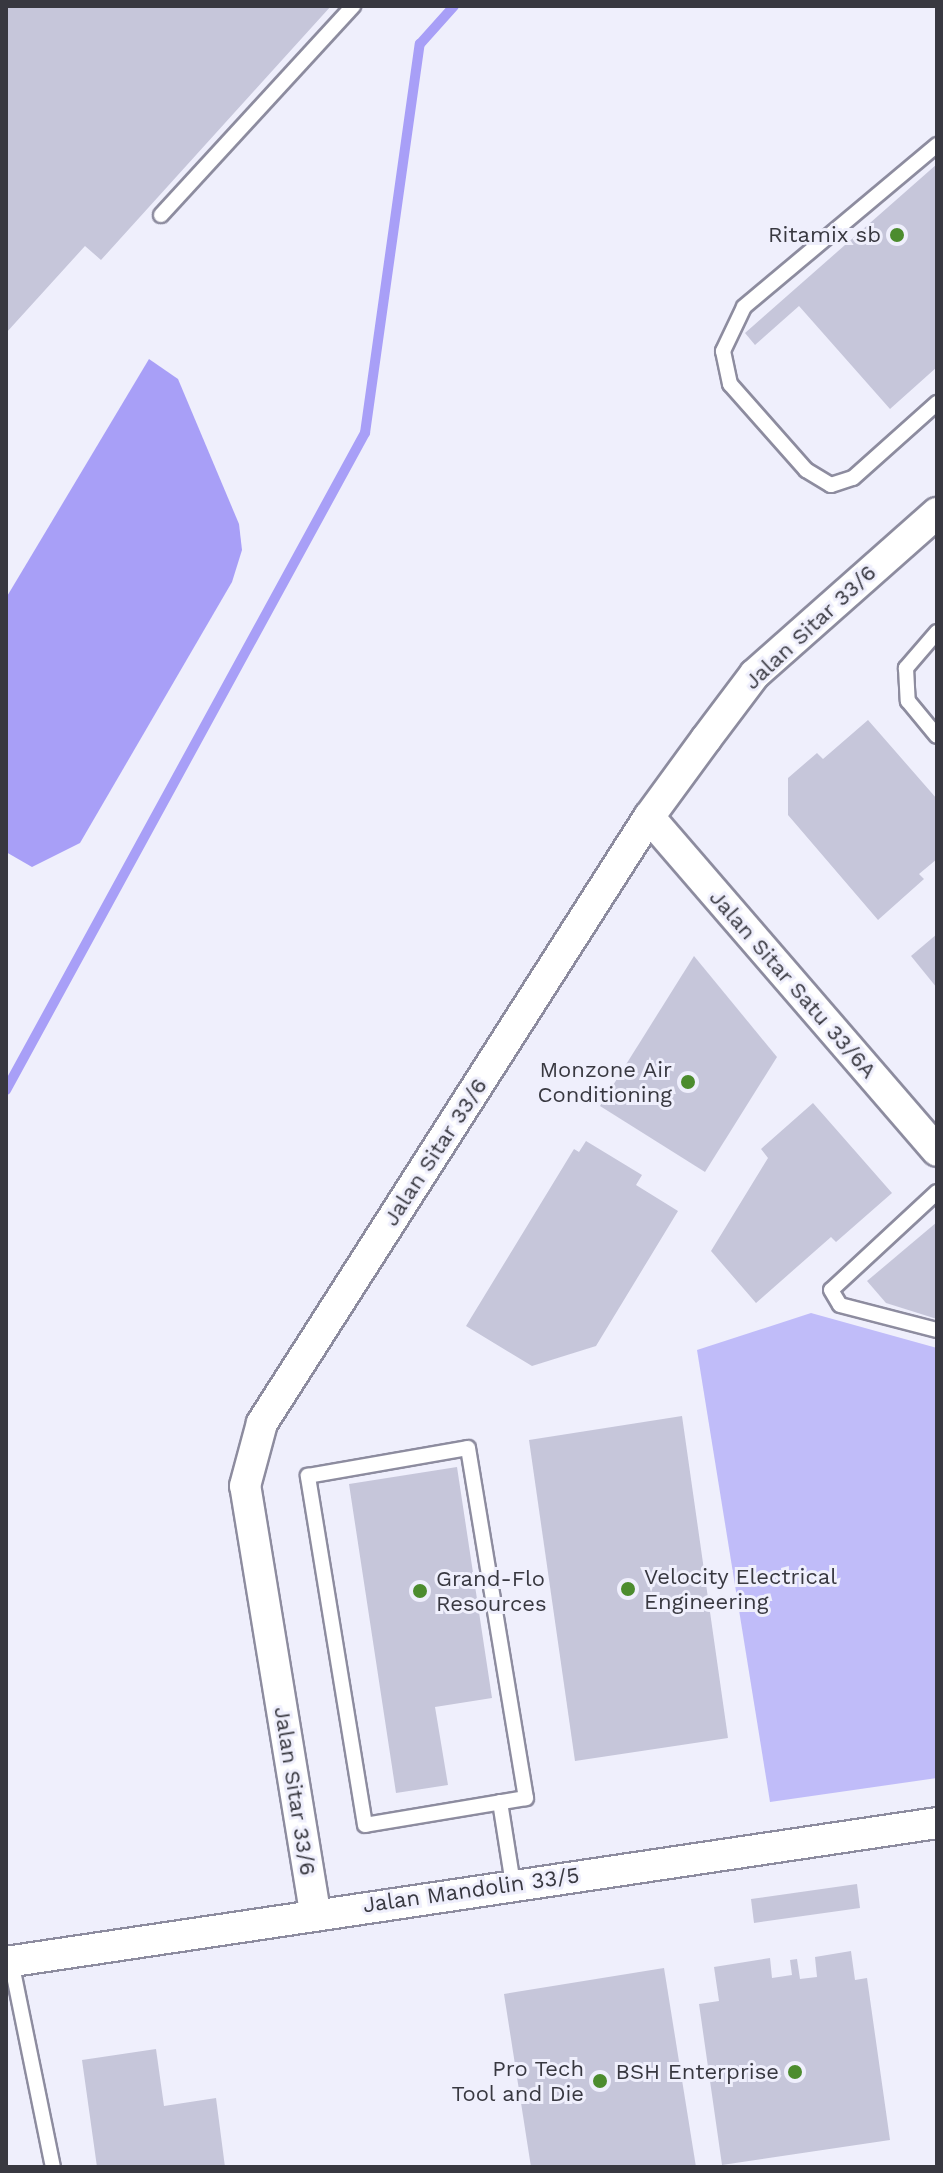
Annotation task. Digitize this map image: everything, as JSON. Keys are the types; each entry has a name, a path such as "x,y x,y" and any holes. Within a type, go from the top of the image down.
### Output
{"street":[{"name":"Jalan Sitar 33/6","path":"315,1912 245,1486 262,1423 649,817 755,674 937,513"},
{"name":"Jalan Sitar Satu 33/6A","path":"649,817 937,1151"},
{"name":"Jalan Mandolin 33/5","path":"8,1961 315,1912 937,1823"}],"lane":[{"path":"161,215 353,6"},
{"path":"937,145 744,307 723,351 730,384 806,470 831,485 853,478 937,403"},
{"path":"937,632 906,668 908,701 937,736"},
{"path":"937,1192 831,1290 840,1305 937,1330"},
{"path":"468,1448 526,1798 500,1802 365,1825 308,1476 468,1448"},
{"path":"500,1802 513,1884"},
{"path":"8,1961 53,2167"}],"shaded area":[{"path":"149,359 178,379 239,524 242,550 232,582 80,843 32,867 6,852 6,598"},
{"path":"811,1313 937,1348 937,1778 770,1802 697,1350"}],"building":[{"path":"6,6 331,6 101,260 85,246 6,333"},
{"name":"Ritamix sb","path":"937,164 937,367 890,409 799,306 755,345 745,333"},
{"path":"868,720 937,799 937,859 919,874 924,879 878,920 788,815 788,778 817,753 823,759"},
{"path":"937,934 937,988 911,956"},
{"name":"Monzone Air Conditioning","path":"694,956 777,1057 705,1172 600,1106"},
{"path":"813,1103 892,1193 836,1242 831,1237 756,1303 711,1251 768,1158 761,1149"},
{"path":"586,1141 642,1175 636,1185 678,1211 596,1346 532,1366 466,1326 574,1149 579,1152"},
{"path":"937,1222 937,1319 886,1303 867,1281"},
{"name":"Velocity Electrical Engineering","path":"682,1416 728,1738 575,1761 529,1440"},
{"name":"Grand-Flo Resources","path":"457,1467 492,1698 435,1707 448,1785 396,1793 349,1484"},
{"path":"857,1884 860,1908 754,1923 751,1899"},
{"name":"BSH Enterprise","path":"851,1951 855,1980 867,1978 890,2140 722,2165 699,2004 719,2001 714,1967 770,1958 772,1978 792,1975 790,1960 797,1959 800,1979 817,1977 815,1957"},
{"name":"Pro Tech Tool and Die","path":"664,1968 696,2167 531,2167 504,1994"},
{"path":"156,2049 164,2106 216,2098 225,2167 97,2167 82,2060"}],"waterway":[{"path":"6,1090 365,433 420,44 454,6"}],"place":[{"name":"Ritamix sb","path":"897,235"},
{"name":"Monzone Air Conditioning","path":"688,1082"},
{"name":"Velocity Electrical Engineering","path":"628,1589"},
{"name":"Grand-Flo Resources","path":"420,1591"},
{"name":"BSH Enterprise","path":"795,2072"},
{"name":"Pro Tech Tool and Die","path":"600,2081"}]}
